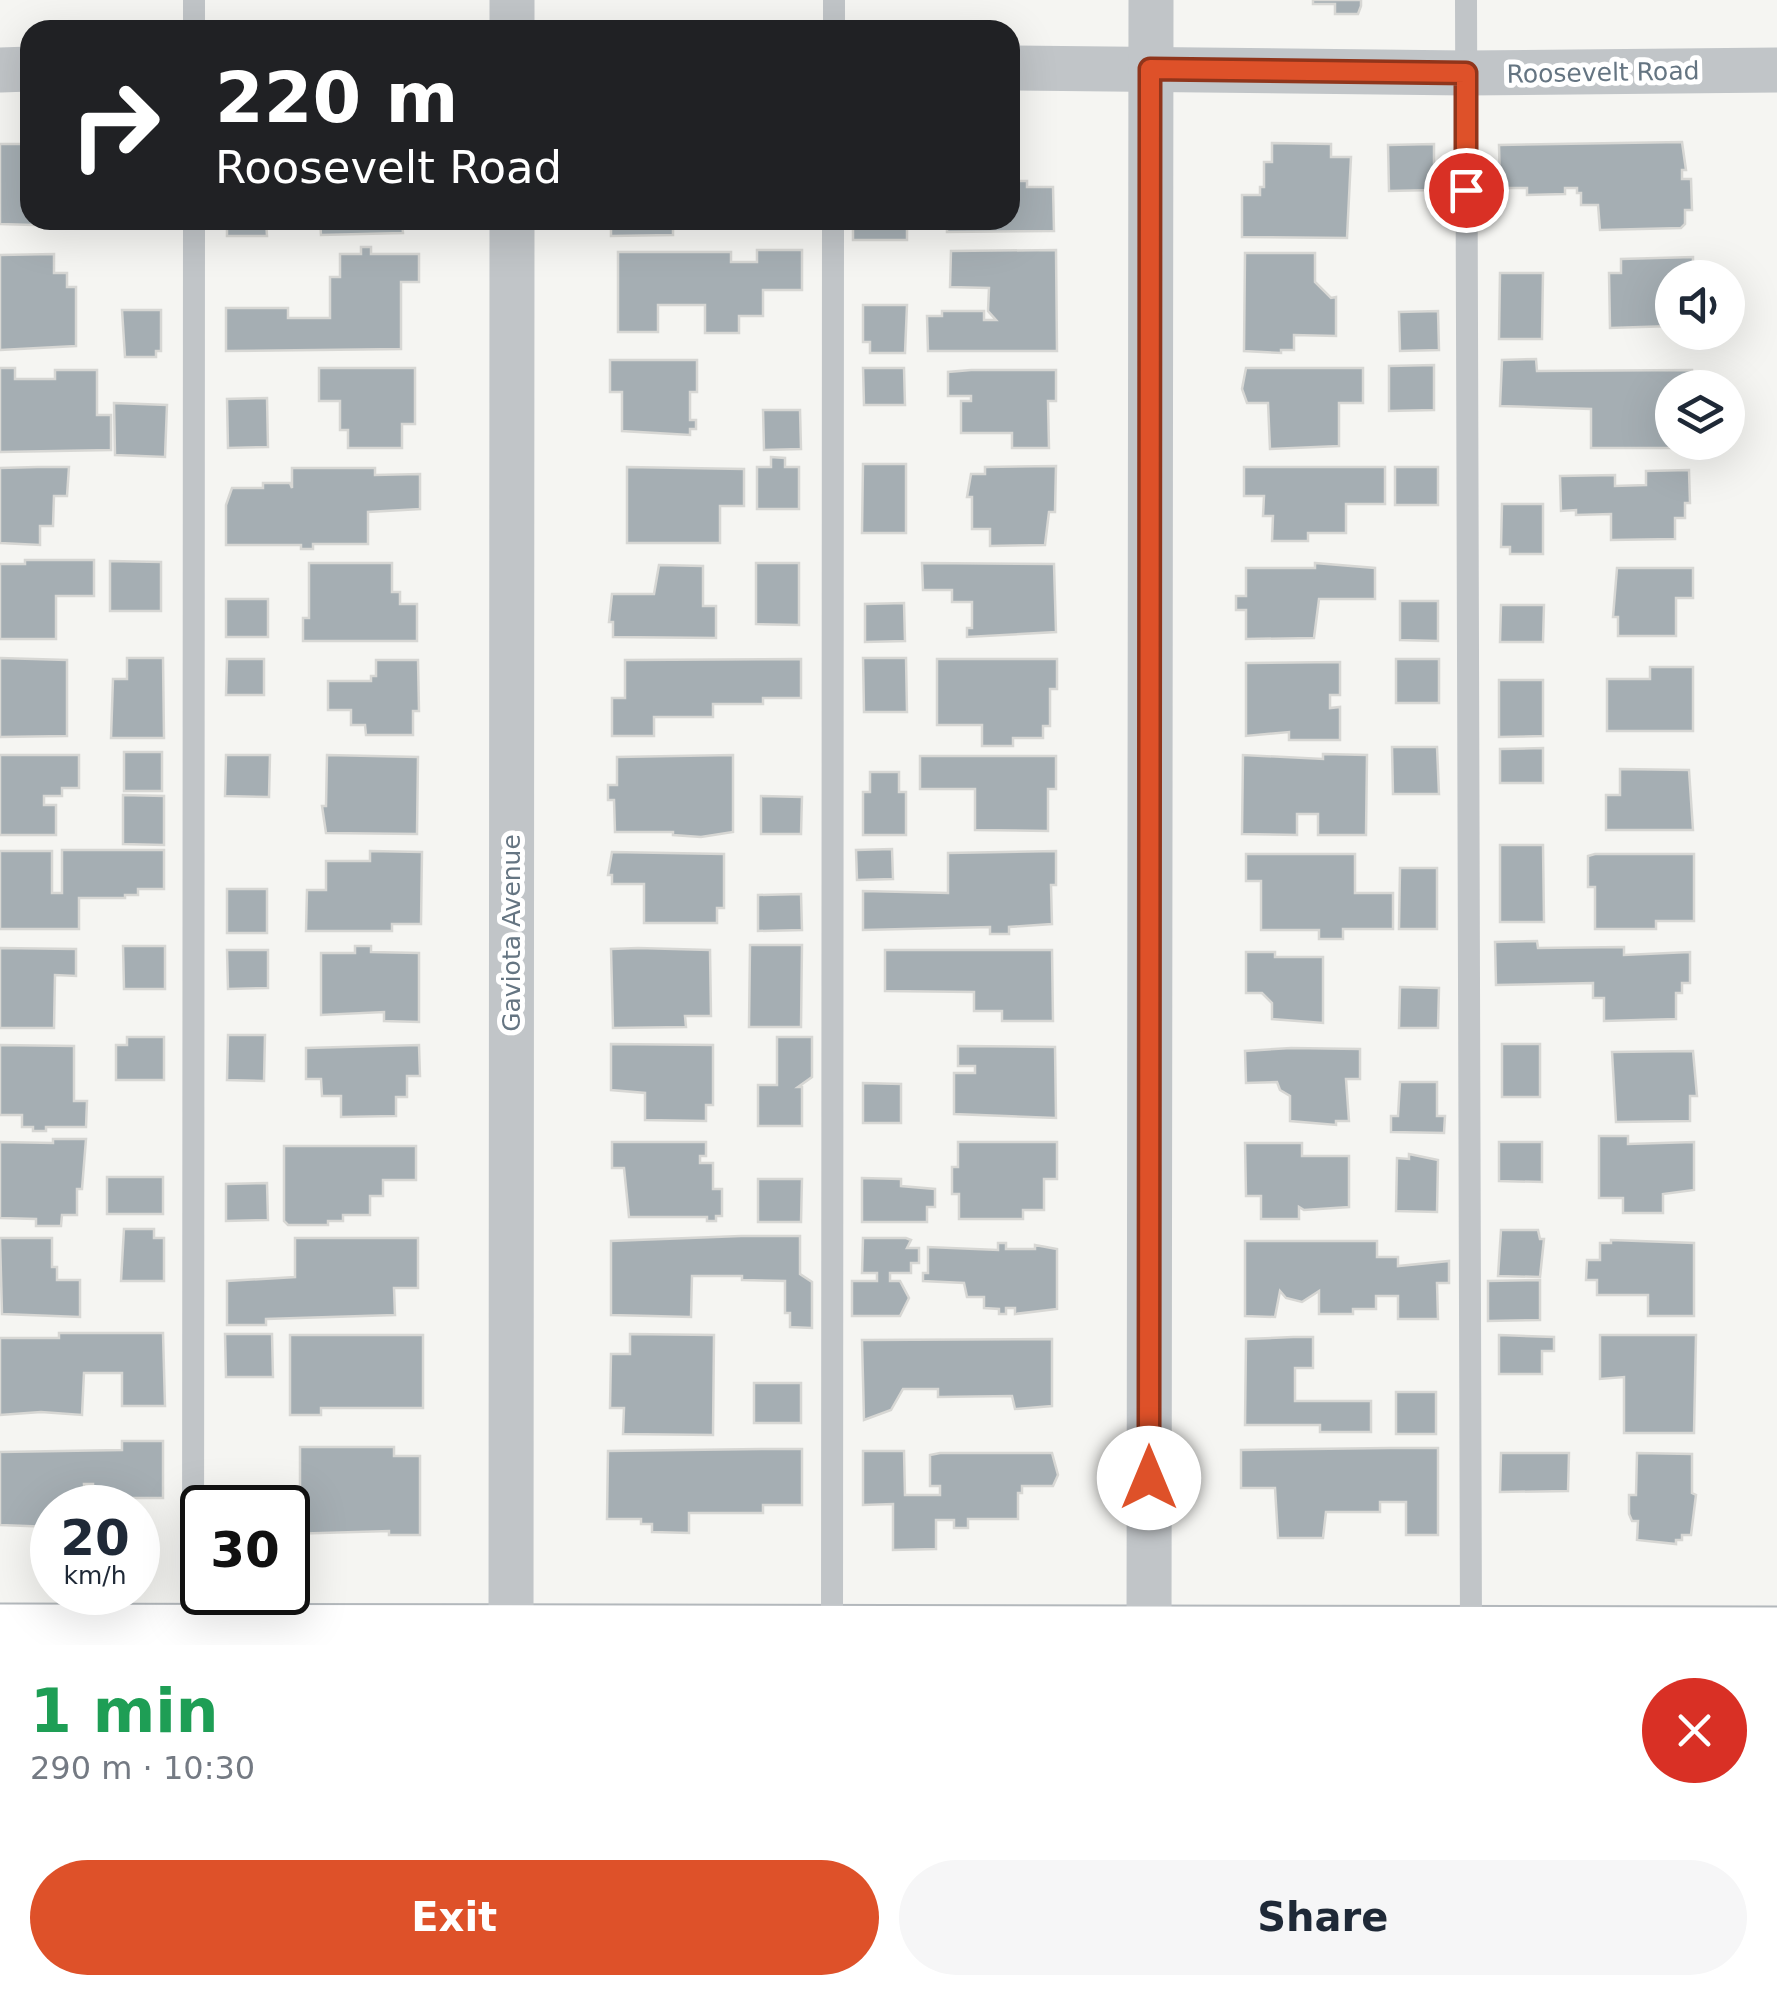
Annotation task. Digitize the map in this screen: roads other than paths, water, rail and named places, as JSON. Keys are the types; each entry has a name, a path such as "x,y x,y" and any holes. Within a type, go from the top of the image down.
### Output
{"street":[{"path":"1149,1640 1151,0"},
{"name":"Roosevelt Road","path":"1020,68 1466,73 1777,70"},
{"name":"Gaviota Avenue","path":"510,1639 512,230"},
{"path":"0,1632 193,1638 1471,1641 1777,1635"}],"lane":[{"path":"1466,0 1471,1641"},
{"path":"193,1638 194,230"},
{"path":"832,1639 833,230"}]}
